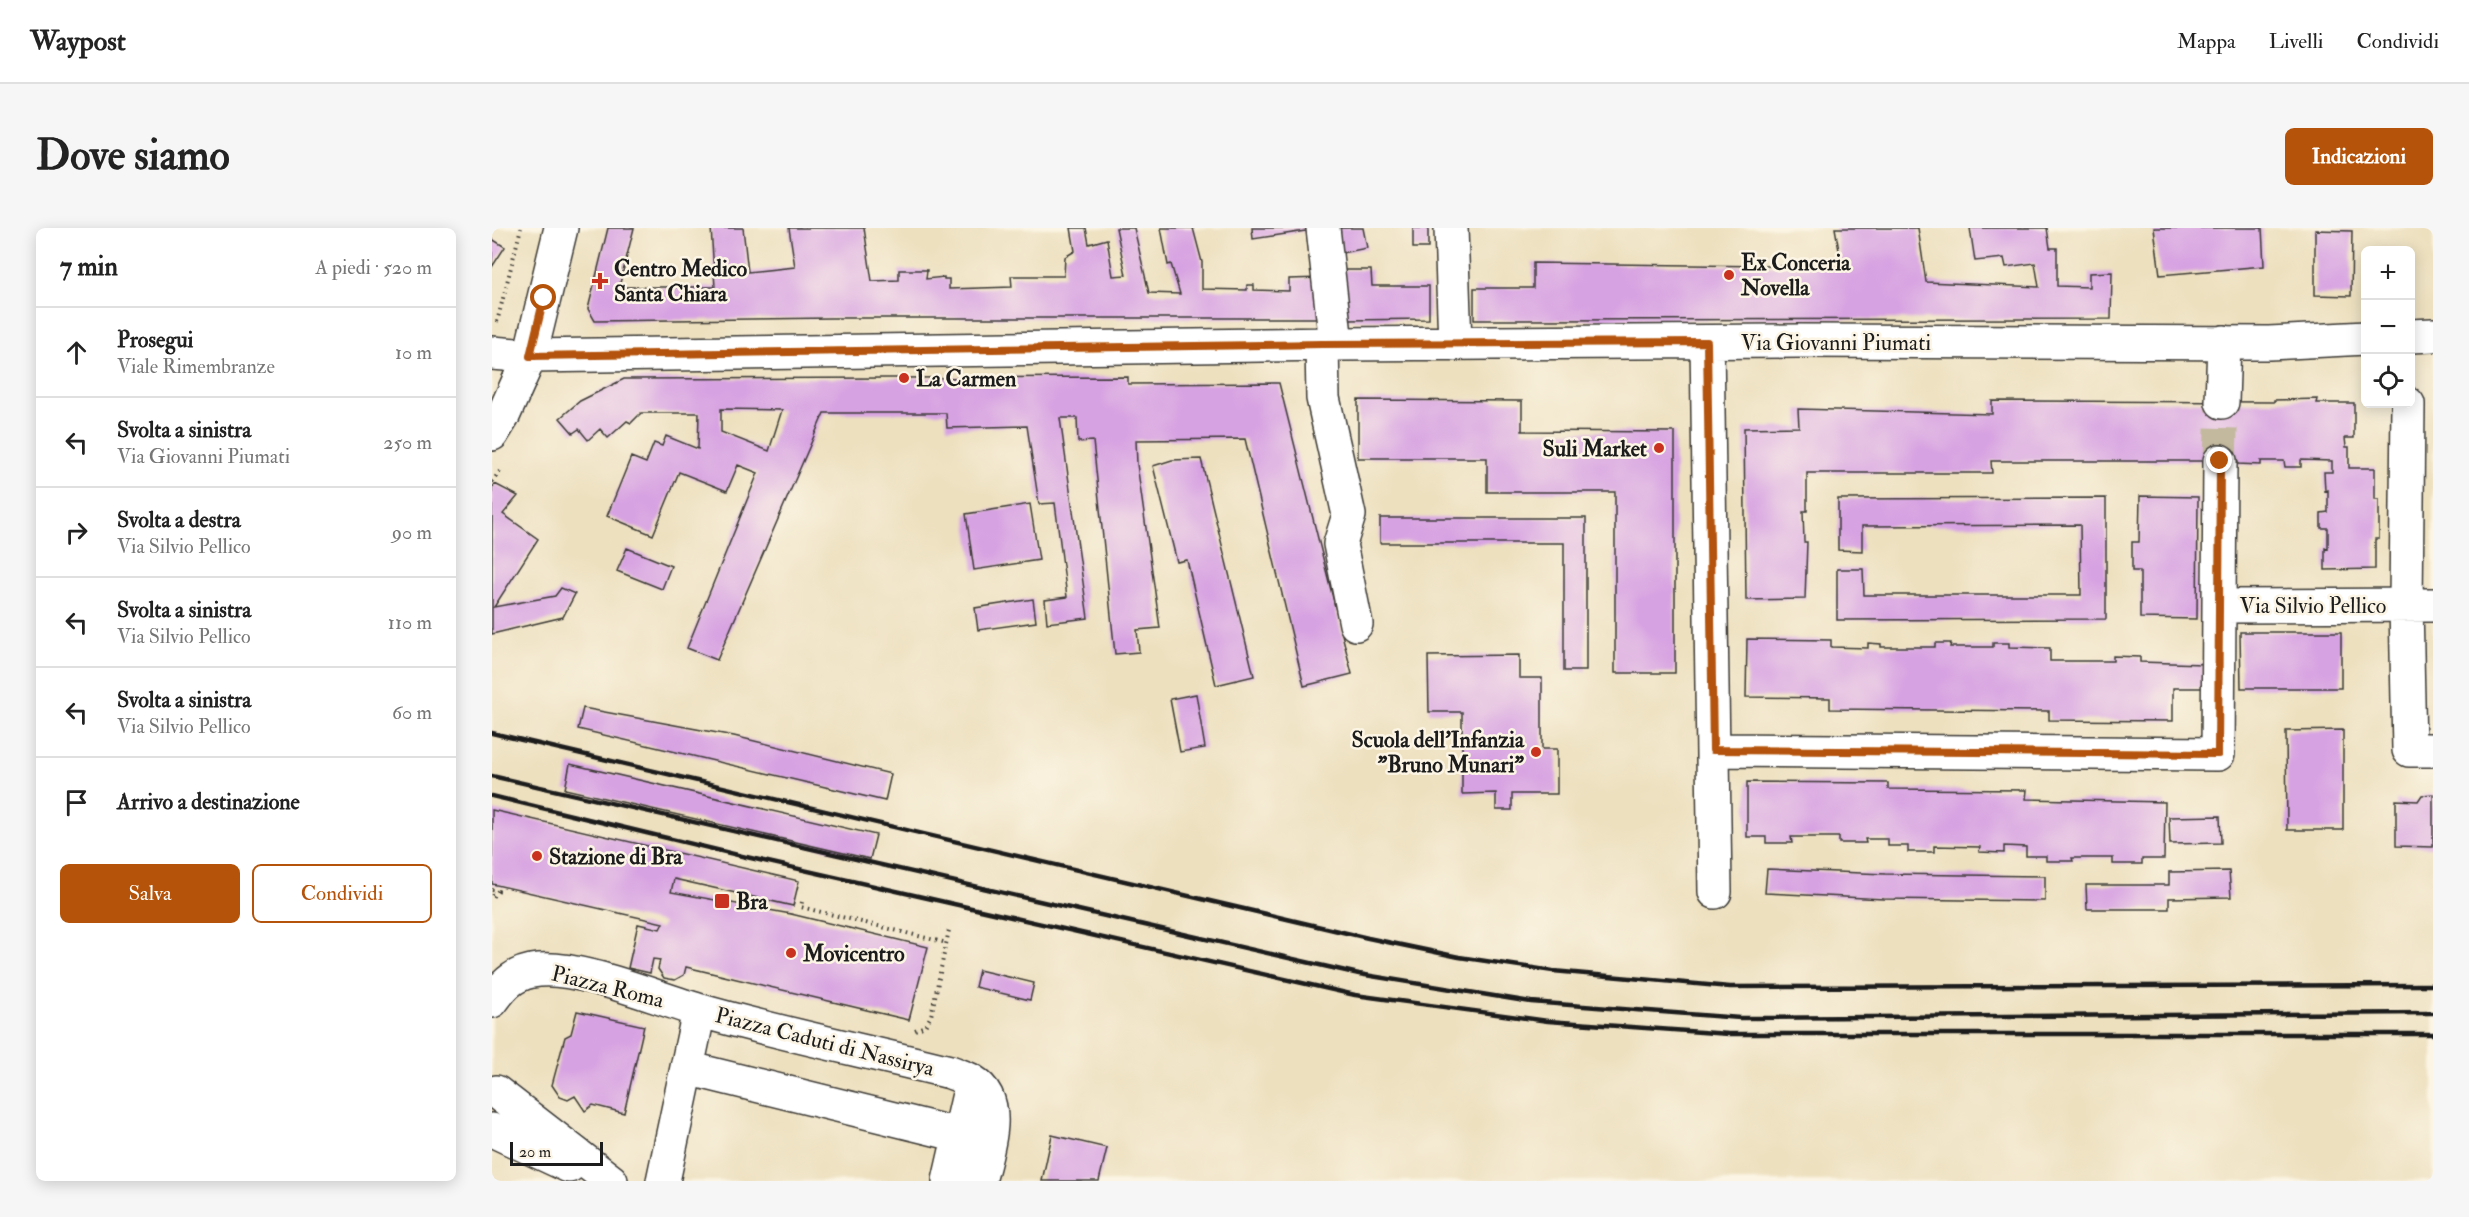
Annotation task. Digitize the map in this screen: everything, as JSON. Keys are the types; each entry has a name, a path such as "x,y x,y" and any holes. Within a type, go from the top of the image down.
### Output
{"street":[{"path":"492,434 503,416 530,356 561,228"},
{"path":"1323,228 1329,344 1323,398 1349,515 1340,544 1356,624"},
{"path":"1451,228 1455,344"},
{"path":"2415,336 2433,335"},
{"name":"Via Giovanni Piumati","path":"494,339 530,356 1329,344 2224,342 2361,338"},
{"path":"1707,342 1715,892"},
{"path":"2222,402 2224,342"},
{"name":"Via Silvio Pellico","path":"2408,408 2420,604 2409,750 2433,750"},
{"name":"Via Silvio Pellico","path":"1713,750 2218,754 2220,461"},
{"name":"Via Silvio Pellico","path":"2219,606 2420,604"},
{"name":"Piazza Roma","path":"492,1001 506,982 518,975 540,970 570,972 699,1011"},
{"name":"Piazza Caduti di Nassirya","path":"663,1180 699,1011 950,1072 972,1081"},
{"path":"687,1068 959,1135"},
{"path":"949,1181 972,1081"},
{"path":"972,1081 984,1093 990,1106 989,1141 979,1181"},
{"path":"493,1096 611,1181"},
{"path":"492,1130 600,1181"}],"path":[{"path":"494,339 521,228"},
{"path":"492,482 500,471"},
{"path":"492,890 498,891 492,897"},
{"path":"802,902 801,907 946,943"},
{"path":"907,1030 925,1026 931,1016 950,930"}],"building":[{"path":"608,228 634,228 619,287 715,287 711,228 743,228 748,272 795,267 789,228 864,228 872,281 899,280 899,270 927,270 926,279 944,277 944,279 949,279 949,289 1012,287 1011,276 1064,276 1065,257 1075,251 1071,228 1086,228 1089,244 1107,239 1113,276 1126,275 1116,228 1134,228 1149,293 1180,294 1171,264 1168,265 1161,228 1193,228 1202,262 1202,289 1247,290 1247,285 1254,285 1254,290 1289,291 1289,279 1321,278 1323,318 831,318 595,321 588,309"},
{"path":"1252,228 1318,228 1318,229 1253,239"},
{"path":"1331,228 1363,228 1367,248 1336,254"},
{"path":"1413,228 1428,228 1428,248 1413,248"},
{"name":"Ex Conceria Novella","path":"1835,228 1918,228 1926,282 2039,287 2035,263 2006,267 2004,258 1975,261 1970,228 2047,228 2050,248 2057,248 2057,286 2089,287 2089,273 2112,272 2111,319 1474,320 1474,288 1533,288 1533,263 1842,267"},
{"path":"2154,228 2262,228 2264,266 2160,275"},
{"path":"2315,230 2352,231 2351,296 2315,295"},
{"path":"492,239 505,247 492,267"},
{"path":"1338,270 1371,270 1372,286 1429,286 1429,319 1345,320"},
{"path":"1128,377 1128,384 1279,383 1352,674 1304,686 1245,439 1136,440 1137,464 1160,628 1137,630 1139,652 1115,654 1093,441 1078,442 1077,418 1060,418 1088,618 1047,623 1045,600 1067,597 1055,503 1039,504 1027,426 947,428 946,413 824,413 717,660 687,648 758,473 738,465 727,491 679,472 653,535 607,516 631,457 646,463 654,443 662,446 666,436 698,449 699,413 641,413 631,423 627,421 608,438 600,429 588,440 579,429 573,433 560,418 580,401 624,379","holes":["721,409 782,410 769,451 721,432"]},
{"path":"2318,399 2317,403 2354,403 2354,438 2345,438 2346,447 2349,447 2349,468 2375,468 2375,499 2379,499 2379,539 2375,539 2375,569 2325,570 2328,528 2321,528 2321,513 2328,512 2328,490 2325,491 2324,472 2332,472 2332,461 2301,460 2301,467 2285,467 2284,461 2261,461 2261,465 2238,464 2238,461 1991,461 1992,473 1807,473 1807,511 1803,511 1804,542 1807,542 1805,599 1746,600 1744,428 1799,427 1798,409 1992,414 1992,401 2274,402 2274,400"},
{"path":"1358,400 1522,401 1522,431 1675,432 1675,673 1615,673 1615,492 1487,492 1487,458 1358,458"},
{"path":"1201,459 1254,676 1216,685 1187,560 1177,562 1153,466 1172,460"},
{"path":"495,484 518,496 503,514 538,539 494,607 555,596 561,588 575,594 563,617 492,634 492,488"},
{"path":"2140,496 2198,497 2197,619 2140,618 2140,571 2132,571 2132,542 2139,542"},
{"path":"2106,498 2106,619 1837,620 1837,569 1863,569 1864,595 2081,595 2080,525 1862,526 1862,551 1838,550 1838,499"},
{"path":"1030,504 1039,560 974,570 966,514"},
{"path":"1380,518 1586,518 1586,671 1564,671 1564,543 1380,543"},
{"path":"627,548 671,566 662,589 617,571"},
{"path":"1033,599 1036,622 978,630 975,608"},
{"path":"2240,632 2341,632 2341,688 2241,688"},
{"path":"1747,639 1831,640 1831,647 1868,648 1868,643 1881,644 1881,647 1935,647 1935,643 1951,643 1950,647 1993,647 1993,643 2009,643 2009,647 2050,648 2050,661 2113,661 2113,656 2140,657 2140,662 2203,664 2203,688 2173,688 2173,721 2049,720 2049,711 1830,709 1830,698 1746,697"},
{"path":"1519,655 1519,678 1542,678 1542,749 1557,749 1557,794 1512,794 1512,810 1496,810 1496,793 1462,794 1462,712 1429,712 1428,656"},
{"path":"1196,694 1205,748 1180,752 1170,699"},
{"path":"583,708 734,736 891,774 885,801 578,729"},
{"path":"2343,730 2343,830 2287,830 2286,731"},
{"path":"570,764 876,835 870,859 565,789"},
{"path":"1747,782 1888,783 1888,789 2027,790 2026,799 2165,802 2164,859 2142,859 2142,864 2113,864 2113,858 2072,858 2073,861 2046,861 2046,856 2026,856 2026,847 2004,846 2004,853 1979,852 1980,847 1934,846 1934,852 1908,852 1908,846 1888,846 1888,839 1865,839 1866,843 1839,843 1839,837 1791,837 1792,843 1766,843 1766,837 1747,837"},
{"path":"2433,794 2433,847 2396,846 2396,800 2418,801 2422,795"},
{"path":"492,810 799,881 793,906 674,879 671,892 791,914 928,947 909,1020 686,967 684,975 675,980 664,978 658,969 660,960 653,959 650,973 628,968 638,924 660,929 663,923 492,884"},
{"path":"2220,816 2221,843 2170,844 2169,817"},
{"path":"1767,869 1885,874 2045,876 2045,901 1884,899 1765,893"},
{"path":"2229,871 2231,897 2169,898 2169,909 2087,909 2086,885 2169,885 2169,872"},
{"path":"979,970 1034,983 1030,1000 975,987"},
{"path":"577,1011 644,1026 624,1113 593,1105 585,1111 575,1096 568,1100 560,1097 552,1085 565,1037 571,1034"},
{"path":"1052,1135 1107,1148 1099,1181 1042,1181"}],"tunnel":[{"path":"2220,461 2222,402"}],"railway":[{"path":"492,733 1368,938 1459,957 1553,971 1730,987 2433,985"},
{"path":"492,776 1359,974 1531,1002 1740,1018 2433,1013"},
{"path":"492,796 742,856 1355,995 1548,1021 1729,1034 2433,1034"}],"place":[{"name":"Ex Conceria Novella","path":"1729,275"},
{"name":"Centro Medico Santa Chiara","path":"600,281"},
{"name":"La Carmen","path":"904,378"},
{"name":"Suli Market","path":"1659,448"},
{"name":"Scuola dell'Infanzia \"Bruno Munari\"","path":"1536,752"},
{"name":"Stazione di Bra","path":"537,856"},
{"name":"Bra","path":"722,901"},
{"name":"Movicentro","path":"791,953"}],"route":[{"path":"544,298 530,356 1143,346 1707,342 1713,750 2218,754 2220,461"}]}
